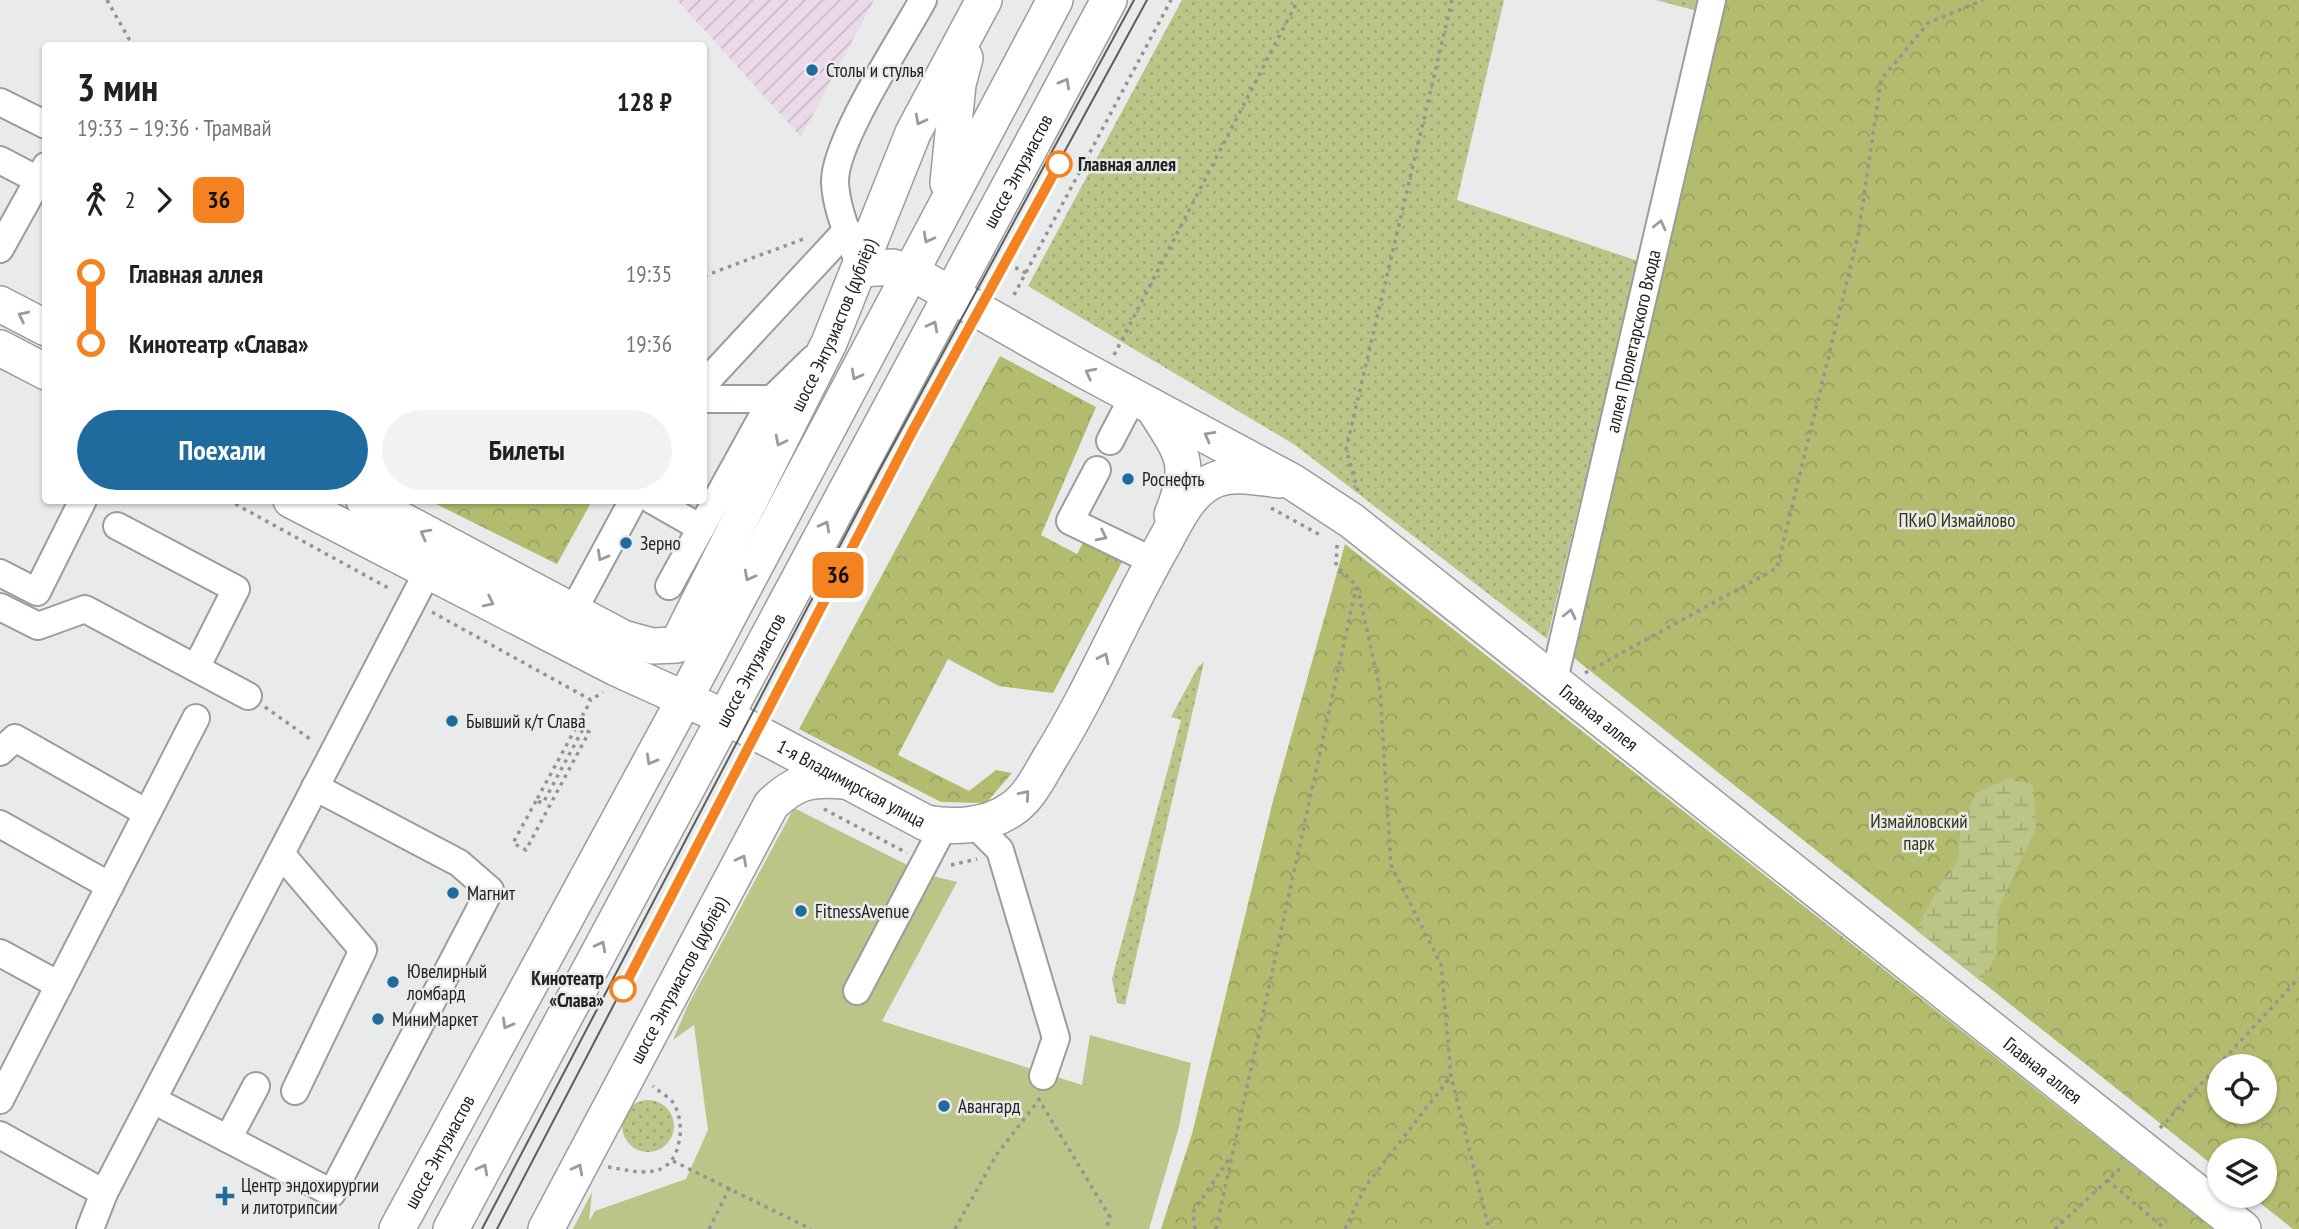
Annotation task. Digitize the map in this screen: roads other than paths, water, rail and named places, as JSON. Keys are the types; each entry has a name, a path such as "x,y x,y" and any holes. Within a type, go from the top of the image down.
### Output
{"main road":[{"name":"шоссе Энтузиастов","path":"397,1229 684,700 691,652 911,272 1055,0"},
{"name":"шоссе Энтузиастов","path":"451,1229 1109,0"},
{"path":"946,205 958,84 979,9"},
{"name":"шоссе Энтузиастов (дублёр)","path":"691,652 829,343 913,133 979,9"},
{"path":"861,268 892,267 911,272"},
{"name":"Главная аллея","path":"911,272 1082,369 1291,481 1352,521 1555,676 2133,1156 2243,1229"},
{"path":"0,304 42,326"},
{"path":"0,348 42,370"},
{"path":"1142,399 1184,461 1180,494 1153,561"},
{"path":"959,825 1013,809 1034,785 1074,720 1153,561 1186,504 1202,488 1217,479 1230,477 1291,481"},
{"name":"1-я Владимирская улица","path":"299,504 684,700 724,716 926,823 959,825"},
{"path":"371,504 623,638 691,652"},
{"name":"шоссе Энтузиастов (дублёр)","path":"546,1229 771,805 796,783 816,778 845,781"}],"street":[{"path":"861,268 838,205 835,180 842,147 923,0"},
{"name":"аллея Пролетарского Входа","path":"1555,676 1662,192 1693,62 1712,0"},
{"path":"0,102 42,123"},
{"path":"0,160 40,186 0,249"},
{"path":"707,381 846,226"},
{"path":"669,586 772,399 829,343"},
{"path":"707,399 772,399"},
{"path":"1110,441 1142,399"},
{"path":"1097,470 1070,520 1153,561"},
{"path":"0,573 37,592 81,504"},
{"path":"572,613 631,504"},
{"path":"659,504 701,528"},
{"path":"117,526 236,589 197,668"},
{"path":"90,1229 104,1193 428,571"},
{"path":"0,607 38,626 85,609 248,696"},
{"path":"0,1100 196,718"},
{"path":"0,752 15,738 147,813"},
{"path":"153,1100 331,1193 490,890 459,863 315,787"},
{"path":"0,824 110,886"},
{"path":"857,991 959,825 1000,850 1056,1038 1040,1088"},
{"path":"281,854 363,950 295,1091"},
{"path":"0,953 59,985"},
{"path":"228,1139 256,1086"},
{"path":"0,1135 104,1193"}],"tram line":[{"path":"482,1229 879,471 1134,0"},
{"path":"497,1229 912,432 1147,0"},
{"name":"36","path":"623,989 912,432 1059,164"}],"place":[{"name":"Столы и стулья","path":"812,70"},
{"name":"Главная аллея","path":"1059,164"},
{"name":"Роснефть","path":"1128,479"},
{"name":"Зерно","path":"626,543"},
{"name":"Бывший к/т Слава","path":"452,721"},
{"name":"Магнит","path":"453,893"},
{"name":"FitnessAvenue","path":"801,911"},
{"name":"Ювелирный ломбард","path":"393,982"},
{"name":"Кинотеатр «Слава»","path":"623,989"},
{"name":"МиниМаркет","path":"378,1019"},
{"name":"Авангард","path":"944,1106"},
{"name":"Центр эндохирургии и литотрипсии","path":"225,1196"}],"park label":[{"name":"ПКиО Измайлово","path":"1957,520"},
{"name":"Измайловский парк","path":"1919,832"}]}
